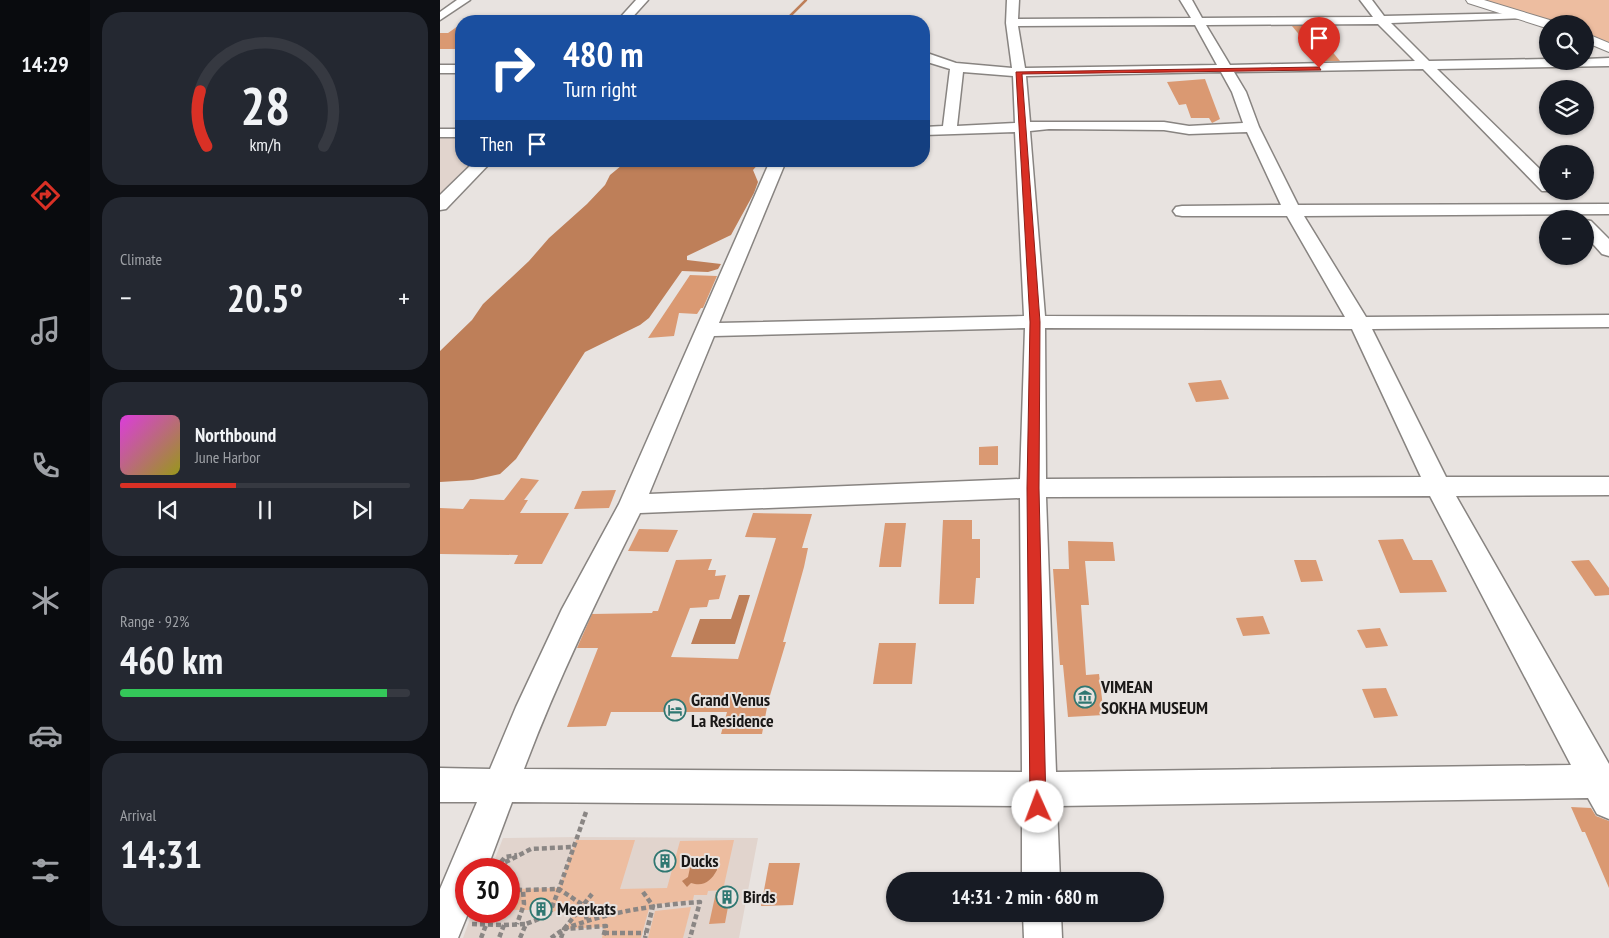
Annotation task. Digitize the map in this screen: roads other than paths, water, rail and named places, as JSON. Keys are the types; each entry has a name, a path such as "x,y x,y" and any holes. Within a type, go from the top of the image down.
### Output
{"main road":[{"path":"1472,0 1539,21"},
{"path":"1594,41 1609,48"}],"street":[{"path":"440,1 463,0"},
{"path":"440,17 463,0"},
{"path":"628,15 642,0"},
{"path":"1013,0 1012,22 1019,72 1035,322 1033,488 1041,872"},
{"path":"440,785 1038,789 1606,788 1438,487 1359,323 1292,210 1252,127 1228,70 1186,0"},
{"path":"1366,0 1381,20 1539,178"},
{"path":"1012,22 1381,20 1523,16"},
{"path":"930,59 955,66 1019,72 1228,70 1609,62"},
{"path":"930,71 938,71 955,66"},
{"path":"949,131 953,113 955,66"},
{"path":"440,69 455,69"},
{"path":"930,131 997,130 1022,126 1164,126 1189,130 1252,127"},
{"path":"440,133 455,133"},
{"path":"440,205 478,167"},
{"path":"485,858 503,785 527,718 577,609 632,504 707,330 753,215 775,167"},
{"path":"1561,200 1570,210"},
{"path":"1594,211 1609,209"},
{"path":"1182,211 1292,210 1539,214"},
{"path":"1594,234 1609,250"},
{"path":"707,330 1035,322 1359,323 1609,321"},
{"path":"632,504 1033,488 1609,486"},
{"path":"442,931 455,911"},
{"path":"1042,922 1042,938"}],"waterway":[{"path":"791,15 806,0"}],"place":[{"name":"VIMEAN SOKHA MUSEUM","path":"1085,697"},
{"name":"Grand Venus La Residence","path":"675,710"},
{"name":"Ducks","path":"665,861"},
{"name":"Birds","path":"727,897"},
{"name":"Meerkats","path":"541,909"}]}
